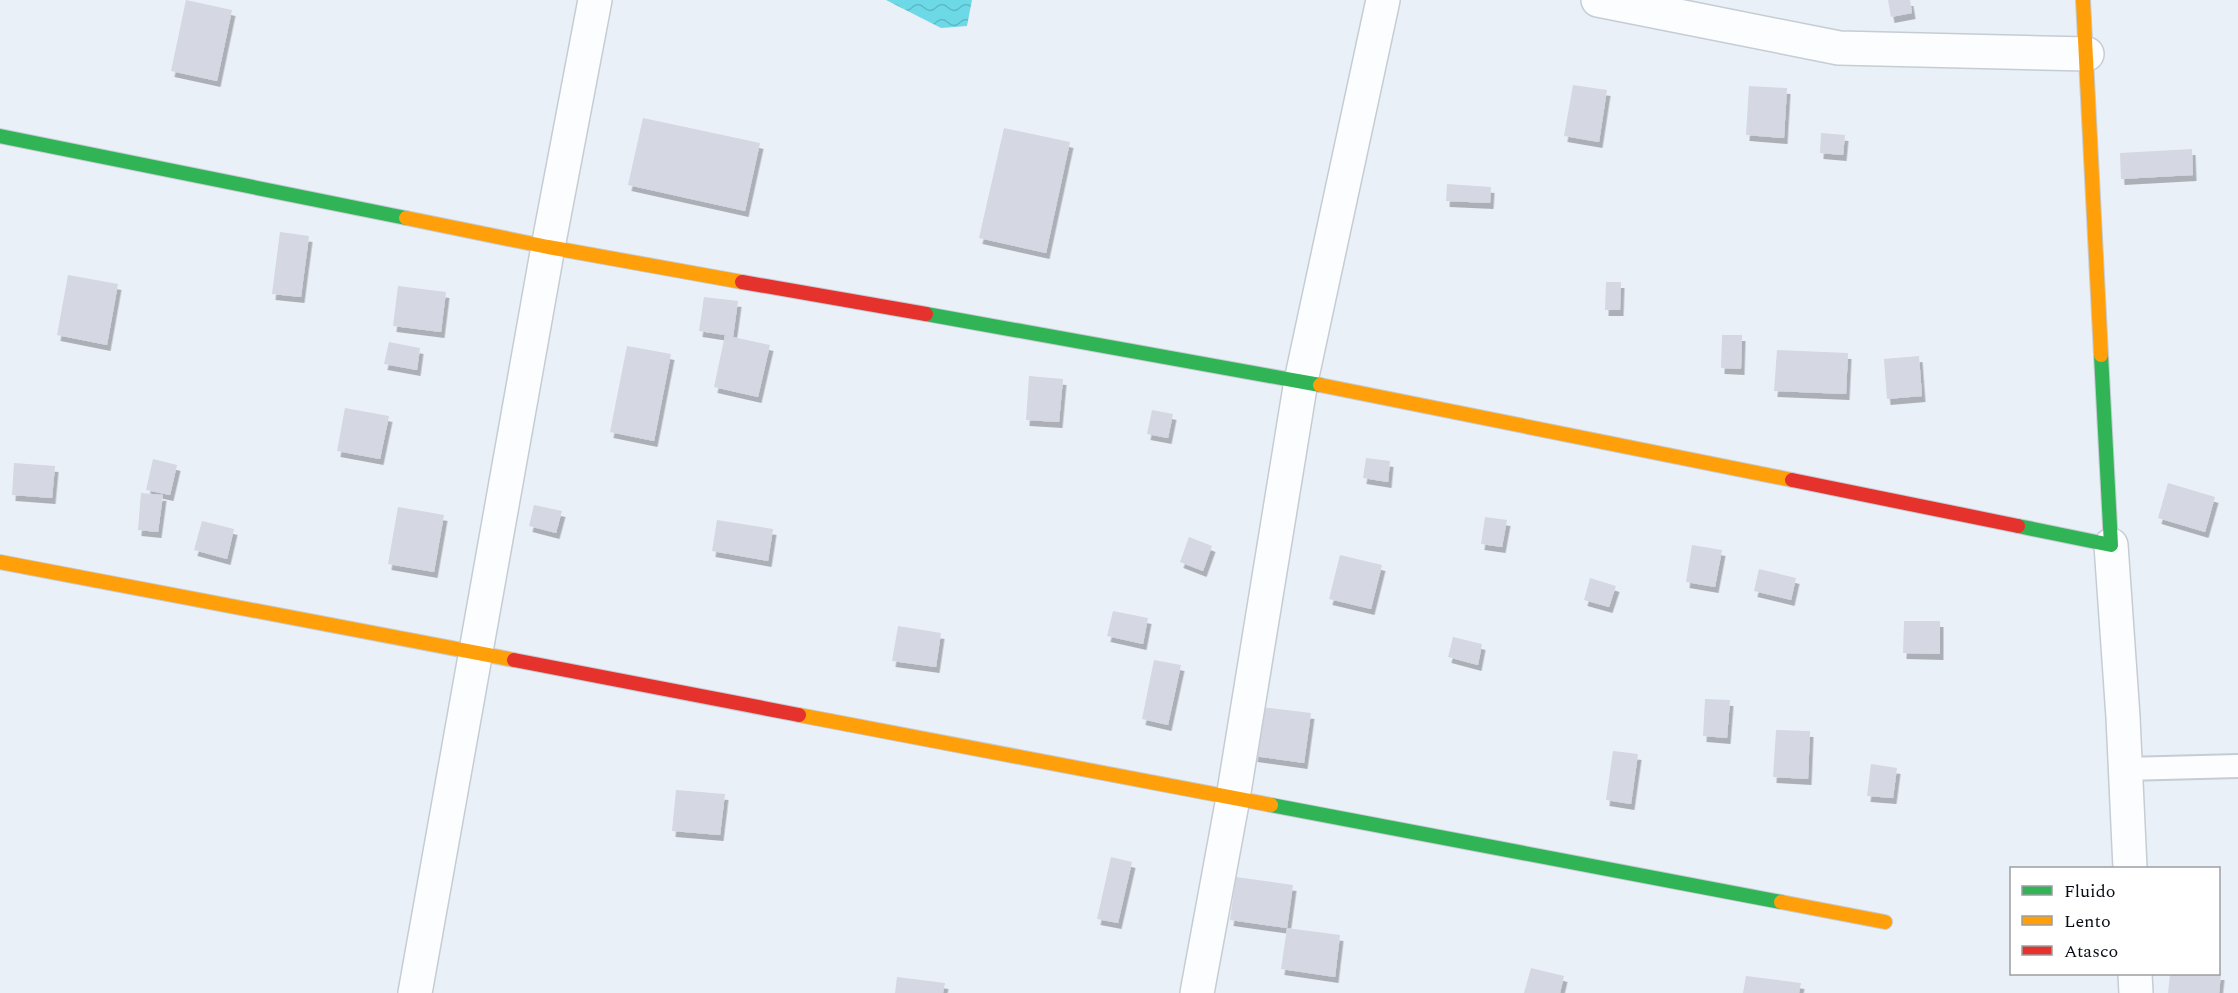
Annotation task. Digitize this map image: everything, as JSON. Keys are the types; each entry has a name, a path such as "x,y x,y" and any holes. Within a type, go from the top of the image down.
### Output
{"street":[{"path":"415,993 548,247 595,0"},
{"path":"1197,993 1233,798 1301,381 1383,0"},
{"path":"1598,0 1839,48 2087,54"},
{"path":"2083,0 2130,867"},
{"path":"0,136 548,247 1301,381 2111,545"},
{"path":"0,562 1885,922"},
{"path":"2135,975 2136,993"}],"lane":[{"path":"2126,769 2238,766"}],"water":[{"path":"886,0 972,0 967,26 941,28"}],"building":[{"path":"186,0 232,10 217,81 171,71"},
{"path":"1888,0 1910,0 1912,13 1891,17"},
{"path":"1573,85 1607,90 1599,142 1564,136"},
{"path":"1749,86 1787,88 1784,138 1746,135"},
{"path":"643,118 760,143 745,211 628,185"},
{"path":"1004,128 1070,142 1046,253 979,238"},
{"path":"1821,133 1845,135 1843,155 1820,153"},
{"path":"2192,149 2193,175 2121,179 2120,153"},
{"path":"1447,184 1491,187 1490,203 1446,201"},
{"path":"280,232 309,236 301,297 272,294"},
{"path":"68,275 118,284 107,345 57,335"},
{"path":"1606,282 1621,282 1620,310 1605,310"},
{"path":"398,286 446,292 441,332 393,326"},
{"path":"704,297 738,301 733,337 770,345 758,397 714,387 725,335 699,331"},
{"path":"1722,335 1742,335 1741,369 1721,368"},
{"path":"389,342 420,348 417,370 384,364"},
{"path":"627,346 671,354 654,441 610,432"},
{"path":"1777,350 1848,353 1846,394 1774,391"},
{"path":"1919,356 1922,396 1887,399 1884,359"},
{"path":"1029,376 1063,379 1059,422 1026,420"},
{"path":"345,408 389,416 380,459 337,451"},
{"path":"1152,410 1173,414 1168,438 1147,434"},
{"path":"1366,458 1390,461 1388,482 1363,478"},
{"path":"153,459 177,465 170,495 146,490"},
{"path":"14,463 55,466 52,498 12,495"},
{"path":"2168,483 2215,497 2205,532 2158,518"},
{"path":"141,493 163,495 158,532 138,530"},
{"path":"534,505 562,511 556,533 529,526"},
{"path":"398,507 444,515 434,572 388,564"},
{"path":"1485,517 1507,520 1502,547 1481,544"},
{"path":"717,520 773,529 768,561 712,551"},
{"path":"202,521 234,529 227,559 194,550"},
{"path":"1189,537 1212,546 1203,571 1180,562"},
{"path":"1692,545 1722,550 1715,587 1686,582"},
{"path":"1340,555 1382,565 1371,609 1329,599"},
{"path":"1759,569 1796,578 1791,600 1754,591"},
{"path":"1590,578 1616,586 1609,607 1584,600"},
{"path":"1113,611 1148,618 1143,644 1107,636"},
{"path":"1904,621 1940,621 1940,654 1903,653"},
{"path":"898,626 941,633 936,667 892,661"},
{"path":"1453,637 1482,644 1478,665 1448,657"},
{"path":"1154,660 1181,665 1168,725 1142,719"},
{"path":"1705,699 1730,700 1727,738 1703,736"},
{"path":"1261,707 1311,713 1304,763 1254,756"},
{"path":"1776,730 1810,731 1808,779 1773,777"},
{"path":"1613,751 1638,754 1631,804 1606,800"},
{"path":"1871,764 1897,768 1893,798 1867,796"},
{"path":"676,790 725,794 720,835 672,831"},
{"path":"1111,857 1132,862 1118,923 1097,919"},
{"path":"1236,877 1293,885 1287,928 1230,920"},
{"path":"1287,928 1340,935 1335,977 1281,969"},
{"path":"1531,968 1564,976 1560,993 1524,993"},
{"path":"2221,974 2219,993 2168,993 2170,975"},
{"path":"1746,976 1801,983 1799,993 1743,993"},
{"path":"897,977 945,983 943,993 895,993"}],"traffic: fast":[{"path":"0,136 406,218"},
{"path":"926,314 1320,385"},
{"path":"2018,526 2111,545 2101,355"},
{"path":"1271,805 1781,902"}],"traffic: slow":[{"path":"2083,0 2101,355"},
{"path":"406,218 548,247 742,282"},
{"path":"1320,385 1792,480"},
{"path":"0,562 514,660"},
{"path":"799,715 1271,805"},
{"path":"1781,902 1885,922"}],"traffic: jam":[{"path":"742,282 926,314"},
{"path":"1792,480 2018,526"},
{"path":"514,660 799,715"}]}
